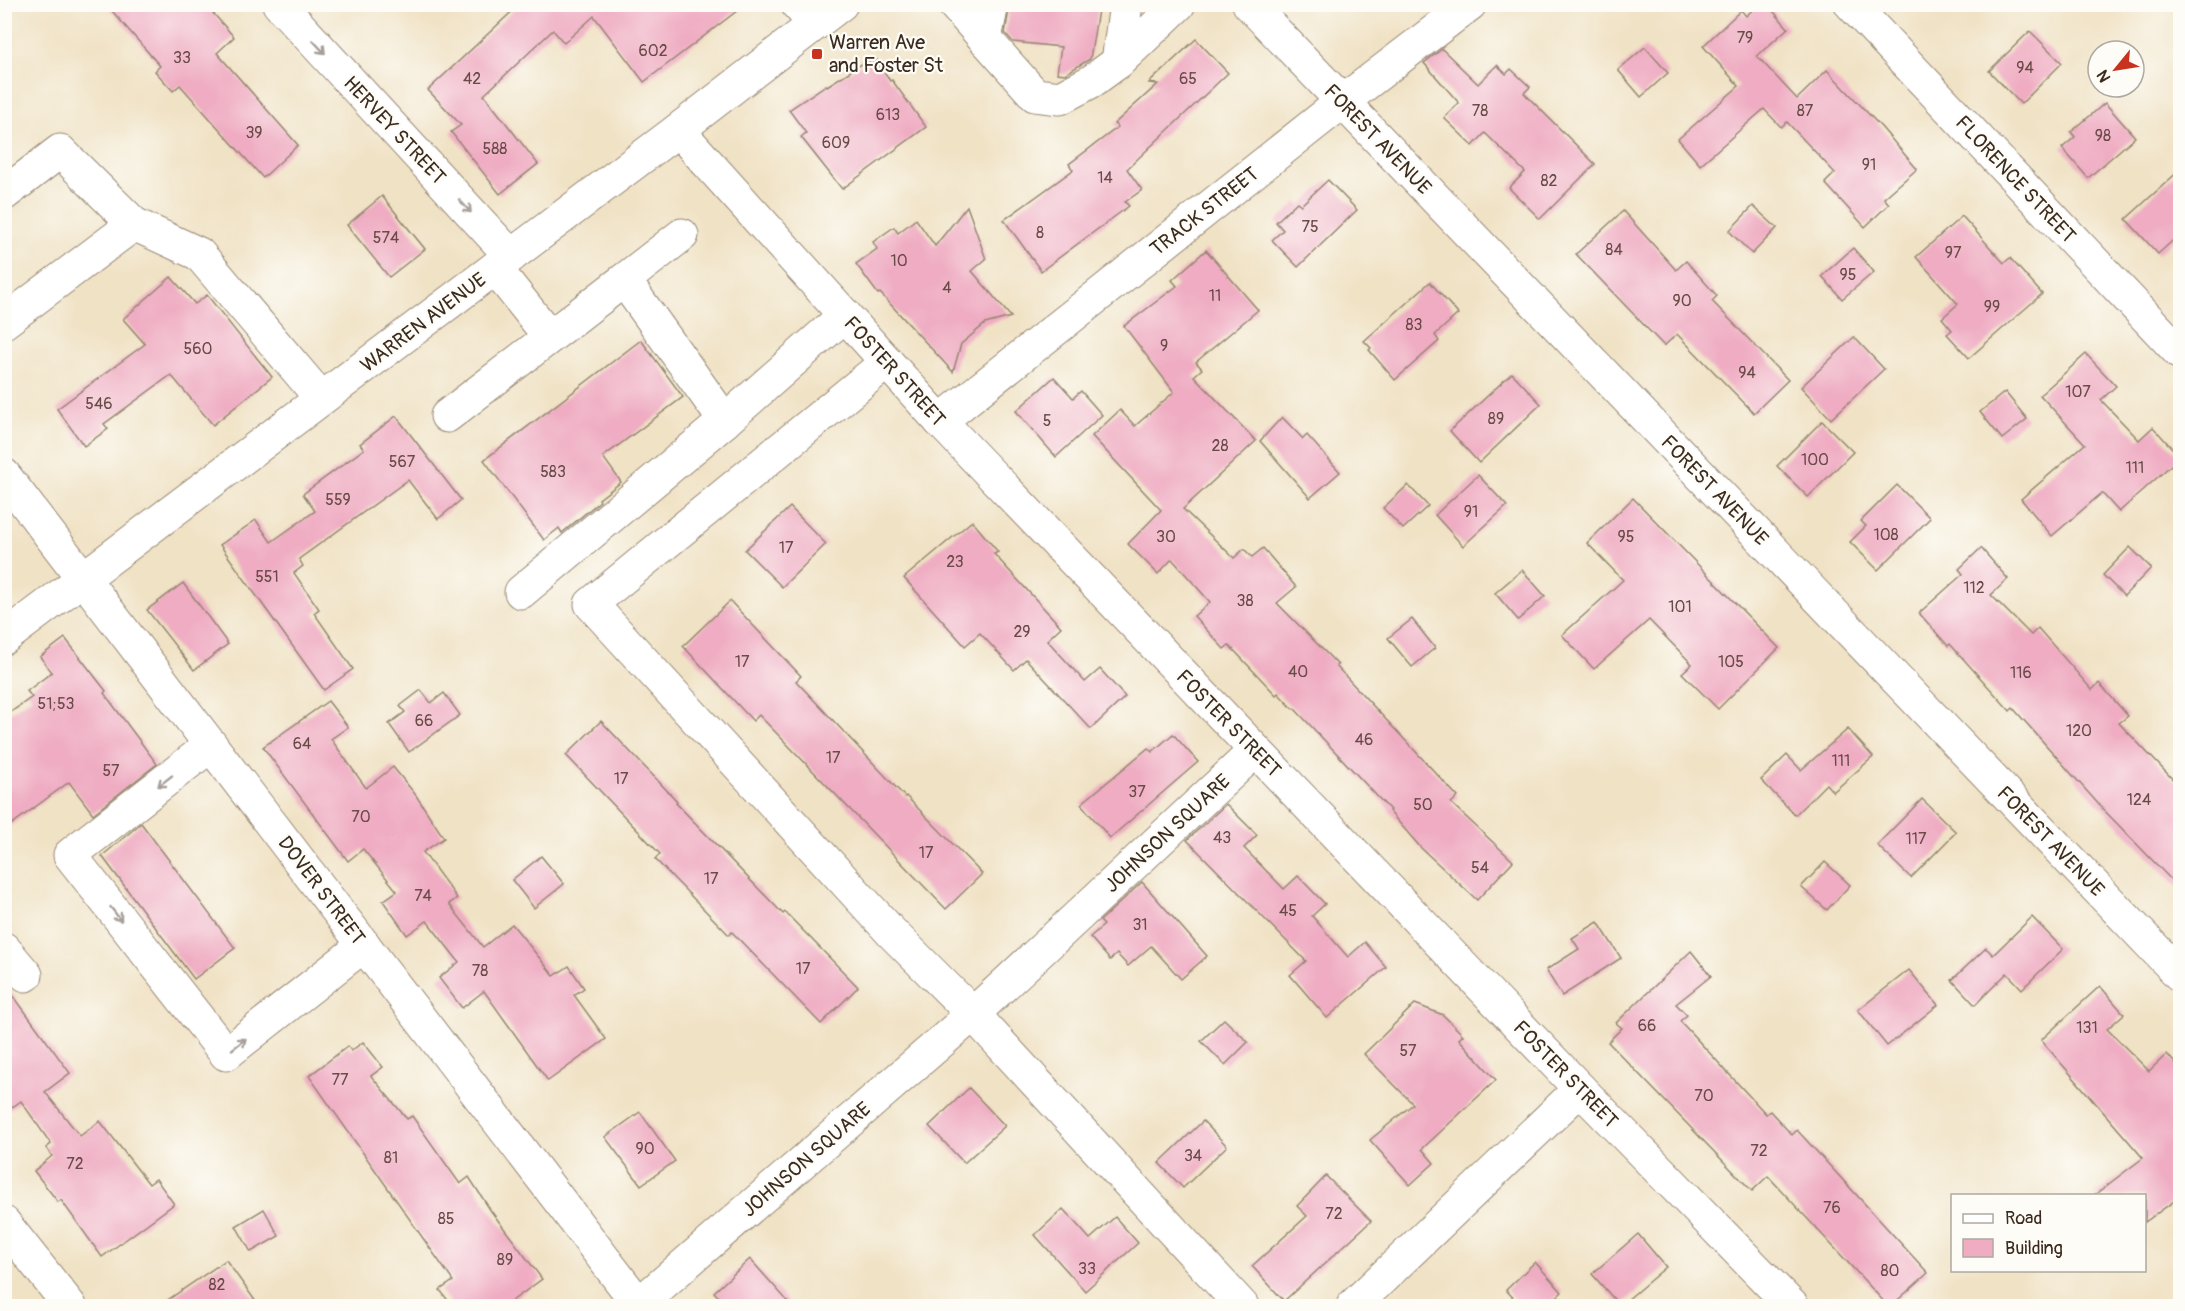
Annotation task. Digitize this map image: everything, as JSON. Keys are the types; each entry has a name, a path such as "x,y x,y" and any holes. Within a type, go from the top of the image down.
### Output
{"street":[{"name":"HERVEY STREET","path":"279,4 503,262 549,336"},
{"name":"WARREN AVENUE","path":"4,638 678,130 806,14 841,4"},
{"path":"954,4 1035,95 1060,98 1092,81 1118,62 1179,4"},
{"path":"985,39 992,4"},
{"path":"1118,62 1126,4"},
{"name":"FOREST AVENUE","path":"1249,4 2181,975"},
{"name":"TRACK STREET","path":"940,421 1342,102 1470,4"},
{"name":"FLORENCE STREET","path":"1851,4 2181,353"},
{"name":"FOSTER STREET","path":"678,130 940,421 1580,1089 1792,1306"},
{"path":"4,194 60,151 135,224 199,254 321,398"},
{"path":"4,322 135,224"},
{"path":"447,416 682,235"},
{"path":"624,280 725,421"},
{"path":"521,592 725,421 844,315"},
{"path":"887,362 591,604 893,934 973,1014 1242,1306"},
{"name":"DOVER STREET","path":"4,475 639,1306"},
{"path":"211,745 70,855 226,1054 364,945"},
{"name":"JOHNSON SQUARE","path":"639,1306 973,1014 1255,751"},
{"path":"4,949 26,975"},
{"path":"1353,1306 1580,1089"},
{"path":"4,1223 70,1306"}],"building":[{"path":"106,4 205,4 234,37 217,53 298,145 263,178 180,85 173,91 155,71 160,66"},
{"path":"520,4 746,4 644,82 594,16 564,43 553,30 484,95 538,164 500,194 451,132 461,125 428,90"},
{"path":"1010,4 1099,4 1090,59 1065,74 1057,73 1061,47 1013,42 1005,33"},
{"path":"1759,4 1767,4 1788,28 1757,56 1797,99 1827,70 1917,169 1884,198 1889,204 1865,227 1825,183 1835,173 1787,122 1781,127 1764,109 1700,165 1678,139 1739,86 1703,46 1741,10 1746,16"},
{"path":"2030,31 2062,63 2021,104 1989,71"},
{"path":"1196,39 1228,73 1127,169 1142,190 1125,202 1129,206 1041,271 1004,220 1073,170 1069,164 1118,127 1114,124 1158,84 1149,83"},
{"path":"1645,47 1668,73 1641,97 1618,70"},
{"path":"1442,49 1478,84 1497,65 1506,74 1511,69 1530,87 1524,93 1595,164 1540,219 1509,188 1525,172 1485,133 1473,146 1444,118 1459,103 1424,63"},
{"path":"868,60 871,65 877,60 890,81 892,80 926,127 842,189 801,137 806,133 789,110"},
{"path":"2105,103 2135,137 2088,178 2062,148 2075,137 2071,132"},
{"path":"2181,169 2181,233 2158,254 2126,219"},
{"path":"1328,180 1357,210 1298,267 1272,240 1283,230 1276,222 1297,202 1301,205"},
{"path":"382,196 425,249 389,277 347,225"},
{"path":"967,206 986,259 972,271 1011,317 985,324 961,344 953,372 880,293 878,294 856,264 877,249 873,242 894,227 898,233 916,219 935,246"},
{"path":"1753,206 1777,228 1752,254 1729,231"},
{"path":"1623,211 1676,270 1686,261 1717,296 1712,301 1788,380 1754,413 1677,334 1664,346 1576,254"},
{"path":"1962,216 2004,263 2010,258 2042,294 1969,358 1947,334 1952,330 1942,318 1958,304 1916,257"},
{"path":"1853,248 1874,272 1842,299 1822,276"},
{"path":"1206,250 1258,310 1196,362 1202,369 1194,376 1256,441 1183,509 1234,558 1244,549 1252,557 1263,548 1296,587 1277,603 1338,665 1336,666 1458,797 1451,803 1513,861 1477,900 1421,848 1390,810 1294,708 1278,693 1276,695 1229,645 1224,649 1194,616 1210,602 1172,559 1158,574 1128,544 1161,510 1092,436 1120,410 1135,426 1174,392 1124,326 1177,286 1172,280"},
{"path":"171,277 195,304 207,295 272,377 213,425 171,375 104,424 108,429 84,446 57,409 145,344 123,319"},
{"path":"1430,282 1458,314 1435,335 1439,341 1395,380 1364,341"},
{"path":"1854,337 1884,369 1831,419 1801,387"},
{"path":"641,340 683,397 603,457 621,482 562,533 559,528 544,540 484,460"},
{"path":"2086,354 2116,386 2101,400 2139,440 2153,427 2180,457 2119,512 2102,493 2052,536 2021,499 2085,444 2040,395"},
{"path":"1512,373 1541,404 1479,463 1450,431"},
{"path":"1054,377 1073,398 1081,391 1102,415 1056,457 1016,411"},
{"path":"2005,392 2027,419 2002,439 1980,412"},
{"path":"396,416 461,500 438,519 408,480 299,559 303,566 294,573 319,609 314,613 353,669 324,690 220,545 256,520 271,542 315,511 303,494 364,449 360,444"},
{"path":"1282,417 1303,439 1307,435 1340,472 1310,498 1260,441"},
{"path":"1822,421 1853,452 1808,497 1777,466"},
{"path":"1478,475 1507,506 1463,546 1435,515"},
{"path":"1408,485 1428,506 1403,529 1383,508"},
{"path":"1897,485 1930,518 1878,570 1850,542 1866,526 1861,521"},
{"path":"1633,498 1779,648 1718,709 1682,673 1692,664 1649,620 1594,669 1562,635 1623,580 1587,543"},
{"path":"790,507 826,544 782,587 745,550"},
{"path":"972,521 998,552 994,554 1061,627 1047,640 1085,682 1100,669 1125,697 1091,729 1026,659 1014,670 980,633 965,646 904,578"},
{"path":"2130,547 2151,568 2124,596 2103,575"},
{"path":"1981,548 2008,579 1991,595 2031,635 2038,628 2092,690 2099,683 2128,716 2119,723 2181,788 2181,890 2101,807 2013,708 2010,711 1919,613 1963,574 1959,569"},
{"path":"1522,570 1545,596 1518,620 1495,593"},
{"path":"183,583 228,644 194,670 147,610"},
{"path":"730,601 801,676 796,681 905,797 982,874 946,909 759,715 753,721 683,646"},
{"path":"1412,619 1435,648 1412,667 1388,638"},
{"path":"65,638 106,691 104,693 157,764 93,814 69,782 4,830 4,717 32,697 27,691 52,672 40,657"},
{"path":"421,690 431,703 444,693 460,715 409,752 389,724 405,712 400,706"},
{"path":"328,701 348,727 331,739 366,788 393,767 415,794 444,838 423,852 457,898 449,904 483,947 512,924 554,976 569,966 584,988 574,995 606,1039 548,1081 484,991 462,1008 439,978 459,962 427,921 407,935 383,901 397,891 363,849 348,861 263,747"},
{"path":"601,721 783,914 785,912 858,987 821,1024 732,932 729,935 655,859 660,854 566,755"},
{"path":"1848,729 1873,757 1833,792 1826,784 1795,815 1761,780 1787,755 1801,770"},
{"path":"1173,734 1198,762 1110,838 1081,804 1148,748 1152,752"},
{"path":"1922,799 1956,832 1911,878 1877,845"},
{"path":"1226,804 1257,835 1244,848 1284,889 1298,876 1325,904 1312,916 1348,957 1365,942 1386,967 1327,1018 1290,975 1306,961 1187,840"},
{"path":"141,823 235,948 194,979 102,856"},
{"path":"541,856 564,884 534,908 512,880"},
{"path":"1825,862 1850,885 1827,910 1801,887"},
{"path":"1142,882 1207,956 1181,979 1151,946 1128,966 1117,954 1110,960 1090,937 1104,925 1100,921"},
{"path":"2032,917 2063,949 2022,989 2007,973 1975,1005 1952,980 1986,948 1993,955"},
{"path":"1598,922 1621,958 1562,996 1546,970 1579,949 1572,938"},
{"path":"1691,951 1711,976 1676,1004 1687,1015 1680,1021 1766,1114 1770,1111 1792,1135 1797,1130 1928,1273 1891,1306 1888,1306 1768,1176 1752,1191 1608,1042 1622,1028 1616,1023"},
{"path":"1909,970 1938,1005 1887,1046 1858,1010"},
{"path":"4,983 70,1073 45,1092 80,1136 100,1121 149,1184 156,1179 174,1204 102,1257 61,1200 58,1202 34,1171 52,1156 46,1148 51,1144 21,1101 4,1113"},
{"path":"2100,986 2124,1014 2107,1029 2149,1071 2167,1054 2181,1070 2181,1196 2146,1221 2146,1194 2096,1194 2143,1158 2041,1040"},
{"path":"1415,1004 1443,1015 1463,1035 1459,1039 1496,1080 1422,1149 1434,1163 1410,1185 1370,1140 1413,1104 1364,1054"},
{"path":"1224,1019 1248,1042 1225,1065 1201,1041"},
{"path":"363,1042 383,1067 371,1076 407,1119 412,1116 460,1184 469,1177 491,1211 542,1279 505,1306 452,1306 440,1290 453,1281 309,1076 348,1046 351,1051"},
{"path":"969,1088 1005,1126 964,1163 929,1126"},
{"path":"640,1112 675,1161 641,1185 605,1137"},
{"path":"1203,1121 1227,1146 1183,1188 1159,1163"},
{"path":"1326,1176 1371,1221 1284,1301 1252,1266 1307,1216 1297,1206"},
{"path":"264,1209 279,1236 251,1252 236,1226"},
{"path":"1063,1209 1090,1239 1115,1217 1138,1243 1085,1291 1035,1235"},
{"path":"1638,1234 1666,1267 1620,1306 1592,1274"},
{"path":"750,1259 792,1306 727,1306 714,1292"},
{"path":"226,1260 259,1306 159,1306"},
{"path":"1535,1262 1562,1292 1547,1306 1521,1306 1506,1290"}],"place":[{"name":"Warren Ave and Foster St","path":"817,54"}]}
